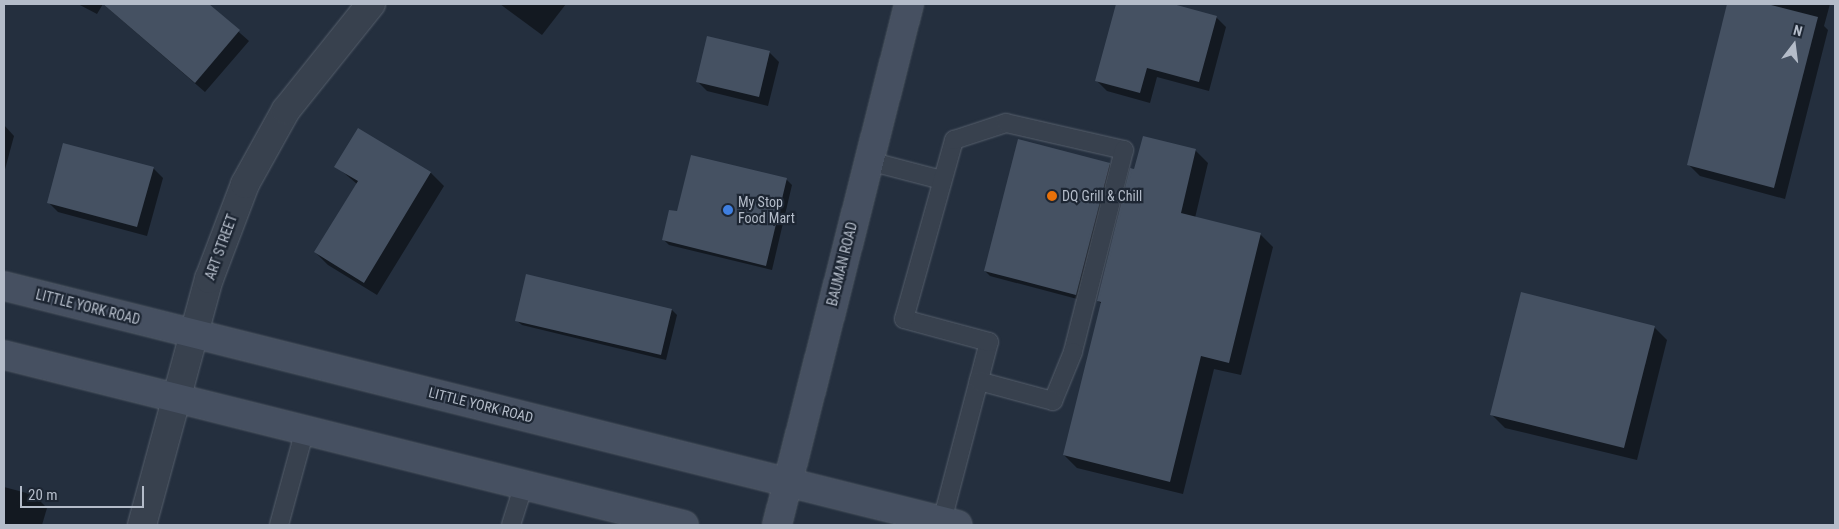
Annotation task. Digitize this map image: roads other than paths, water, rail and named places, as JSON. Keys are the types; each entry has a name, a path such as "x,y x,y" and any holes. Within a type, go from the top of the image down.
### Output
{"main road":[{"name":"BAUMAN ROAD","path":"778,525 909,4"},
{"name":"LITTLE YORK ROAD","path":"4,286 950,523"},
{"path":"4,354 684,525"}],"street":[{"name":"ART STREET","path":"142,525 208,279 245,184 286,110 370,4"}],"lane":[{"path":"950,523 979,381 990,342 904,319 954,140 1006,122 1124,150 1073,352 1053,401 979,381"},
{"path":"869,161 942,180"},
{"path":"279,525 305,429"},
{"path":"511,525 524,484"}],"place":[{"name":"DQ Grill & Chill","path":"1052,196"},
{"name":"My Stop Food Mart","path":"728,210"}]}
